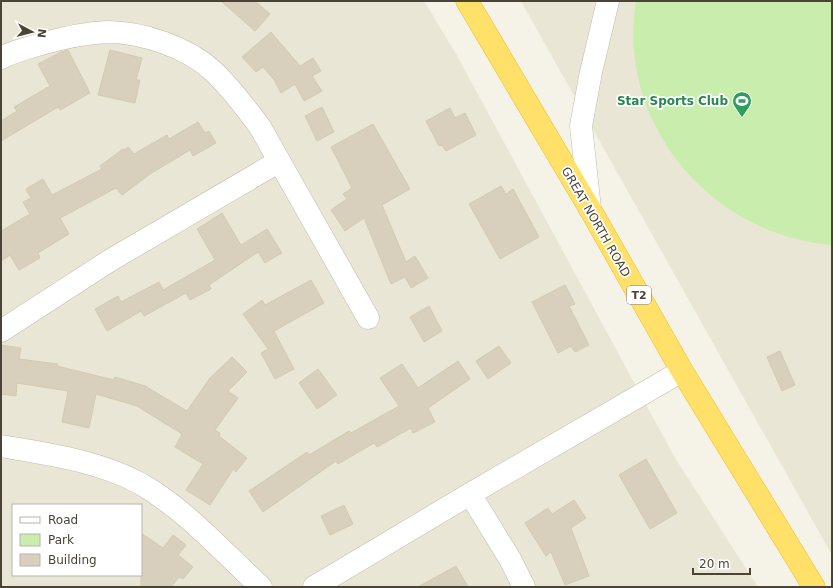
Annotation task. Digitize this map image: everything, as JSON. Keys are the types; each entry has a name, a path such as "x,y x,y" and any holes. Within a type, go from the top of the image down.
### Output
{"highway":[{"name":"GREAT NORTH ROAD","path":"466,1 590,209 682,372 814,587"}],"street":[{"path":"590,209 581,126 592,65 608,1"},
{"path":"1,58 11,52 60,38 107,32 136,35 165,44 190,55 213,71 241,101 260,127 278,162 368,318"},
{"path":"1,331 109,262 278,162"},
{"path":"314,587 470,494 682,372"},
{"path":"1,446 55,455 98,466 140,484 176,509 261,587"},
{"path":"470,494 510,559 524,587"}],"shaded area":[{"path":"1,1 424,1 455,52 675,458 758,587 1,587"},
{"path":"521,1 832,1 832,555 522,3"}],"green space":[{"name":"Star Sports Club","path":"636,1 832,1 832,245 788,237 748,220 712,196 681,165 657,130 641,90 634,46"}],"building":[{"path":"221,1 255,1 270,14 255,31"},
{"path":"271,32 300,66 313,58 321,71 312,76 322,91 304,101 295,84 281,93 274,80 263,67 256,72 242,57"},
{"path":"68,50 90,93 60,110 58,107 1,141 1,121 17,111 14,107 50,86 38,64"},
{"path":"110,50 142,58 136,80 140,80 135,103 98,95"},
{"path":"322,107 334,132 317,141 305,116"},
{"path":"450,108 455,118 465,113 476,135 446,151 442,145 439,146 426,121"},
{"path":"198,122 205,133 209,131 216,143 193,156 190,150 150,174 122,195 116,188 60,218 69,234 38,253 40,258 19,270 10,255 1,261 1,231 30,214 23,202 31,198 26,189 43,179 52,195 102,169 100,166 123,149 124,150 128,147 134,154 167,135 169,139"},
{"path":"373,124 410,189 382,205 406,262 415,256 428,278 411,288 405,277 391,284 364,218 345,231 331,210 347,199 343,194 352,188 331,147"},
{"path":"501,186 506,194 513,189 539,237 500,259 469,204"},
{"path":"222,213 241,245 267,229 282,253 265,263 258,252 209,285 211,289 190,300 186,293 144,316 141,311 107,331 95,309 118,296 121,302 159,282 163,290 215,260 197,229"},
{"path":"311,280 324,303 274,331 294,369 275,379 261,353 268,349 243,314 262,300 265,305"},
{"path":"565,285 575,304 569,306 589,345 575,352 571,346 558,353 532,302"},
{"path":"429,306 442,331 424,342 410,317"},
{"path":"1,345 21,348 19,359 58,364 57,366 114,380 115,377 145,386 187,411 210,378 232,357 247,372 228,391 238,398 215,430 220,433 219,436 247,458 236,472 234,468 210,505 186,490 203,464 175,447 182,434 137,406 96,394 89,428 62,422 68,391 17,383 16,396 1,394"},
{"path":"499,346 511,363 488,379 476,361"},
{"path":"780,351 795,385 782,391 767,357"},
{"path":"458,361 470,379 428,408 435,422 413,433 411,428 377,447 374,443 338,464 336,461 263,512 249,491 307,452 309,455 349,431 351,433 399,406 380,378 402,364 418,388"},
{"path":"318,369 337,395 317,409 299,383"},
{"path":"646,459 677,513 650,529 619,475"},
{"path":"574,500 586,518 571,528 589,576 565,585 551,552 546,556 525,523 548,508 552,514"},
{"path":"344,505 353,524 330,535 321,516"},
{"path":"142,534 163,548 173,535 186,545 178,555 193,567 183,579 179,577 171,587 141,587"},
{"path":"456,566 468,587 418,587"}],"place":[{"name":"Star Sports Club","path":"742,118"}]}
